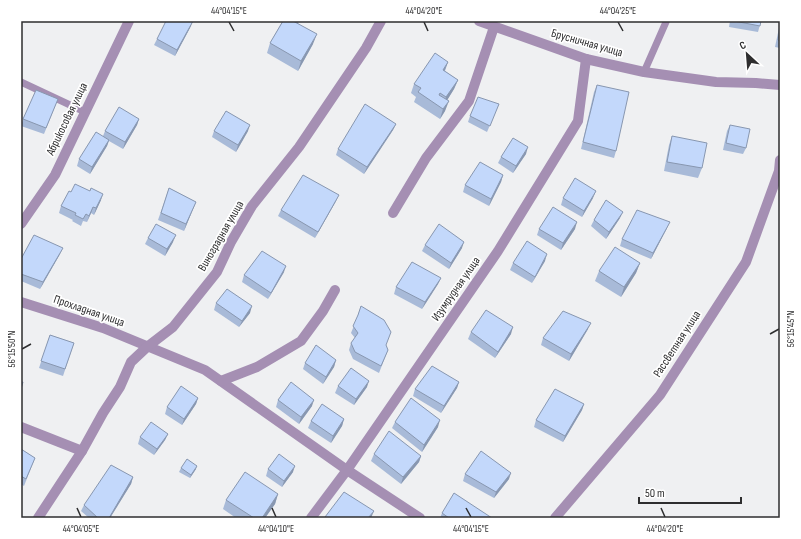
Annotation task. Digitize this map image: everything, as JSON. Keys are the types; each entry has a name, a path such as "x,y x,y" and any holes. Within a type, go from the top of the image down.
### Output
{"street":[{"name":"Абрикосовая улица","path":"21,224 55,175 129,21"},
{"name":"Виноградная улица","path":"38,518 82,452 102,413 120,387 131,362 148,346 173,328 217,272 231,242 252,206 299,147 366,48 381,21"},
{"name":"Брусничная улица","path":"478,21 586,59 644,72 716,82 780,85"},
{"path":"392,213 426,158 469,101 494,27"},
{"name":"Изумрудная улица","path":"311,518 347,470 498,251 578,121 586,59"},
{"name":"Рассветная улица","path":"555,518 660,395 746,262 779,171 780,160"},
{"path":"221,381 257,367 301,341 323,311 335,290"},
{"name":"Прохладная улица","path":"21,302 103,328 205,370 347,470 420,518"},
{"path":"21,427 82,452"}],"lane":[{"path":"644,72 666,22"},
{"path":"21,82 85,112"}],"building":[{"path":"166,21 193,21 177,50 157,39"},
{"path":"283,21 293,21 317,34 301,61 270,43"},
{"path":"734,21 761,21 760,26"},
{"path":"780,28 780,41 778,40"},
{"path":"435,53 448,62 443,70 458,80 446,97 440,93 439,95 449,101 443,109 418,92 421,88 414,84"},
{"path":"597,85 629,92 616,151 583,142"},
{"path":"36,90 58,99 46,128 23,119"},
{"path":"478,97 499,104 490,126 470,116"},
{"path":"365,104 396,124 367,167 338,149"},
{"path":"119,107 139,119 125,142 105,131"},
{"path":"226,111 250,125 238,145 214,131"},
{"path":"730,125 750,129 746,148 726,143"},
{"path":"96,132 109,140 92,167 79,159"},
{"path":"672,136 707,143 702,168 667,162"},
{"path":"513,138 528,147 516,166 501,157"},
{"path":"480,162 503,175 491,199 465,185"},
{"path":"303,175 339,195 318,232 281,210"},
{"path":"575,178 596,191 584,211 563,198"},
{"path":"75,184 90,191 91,188 103,194 96,208 93,207 89,216 86,214 83,219 75,215 76,213 61,206 69,191 71,192"},
{"path":"169,188 196,202 186,224 161,213"},
{"path":"606,200 623,212 609,232 594,220"},
{"path":"553,207 577,222 563,243 539,229"},
{"path":"637,210 670,222 653,253 622,239"},
{"path":"156,224 176,235 167,249 148,238"},
{"path":"439,224 464,242 451,263 425,245"},
{"path":"34,235 63,248 43,282 21,274 21,259"},
{"path":"527,241 547,254 535,277 513,263"},
{"path":"615,247 640,263 624,287 599,271"},
{"path":"262,251 286,266 271,293 244,275"},
{"path":"412,262 441,278 425,302 396,287"},
{"path":"227,289 252,306 242,321 216,303"},
{"path":"361,306 384,320 391,332 386,345 388,350 381,366 355,352 351,343 358,333 353,326"},
{"path":"486,310 513,327 498,352 471,332"},
{"path":"563,311 591,323 571,354 543,338"},
{"path":"50,335 74,343 65,369 41,361"},
{"path":"316,345 336,360 326,377 305,363"},
{"path":"432,366 459,382 444,406 415,389"},
{"path":"351,368 369,381 356,399 338,386"},
{"path":"291,382 314,400 301,417 278,400"},
{"path":"181,386 198,398 184,419 167,407"},
{"path":"555,389 584,404 565,436 536,420"},
{"path":"411,398 440,420 424,445 395,422"},
{"path":"322,404 344,419 333,436 311,421"},
{"path":"151,422 168,434 157,449 140,437"},
{"path":"389,431 421,456 403,477 374,454"},
{"path":"21,449 35,458 26,479 21,476"},
{"path":"481,451 511,473 496,492 465,474"},
{"path":"279,454 295,466 284,481 268,469"},
{"path":"187,459 197,466 191,475 181,468"},
{"path":"111,465 133,477 109,518 98,518 84,505"},
{"path":"245,472 278,494 262,518 254,518 226,500"},
{"path":"344,492 374,511 368,518 325,517"},
{"path":"454,493 492,518 449,518 442,513"}]}
